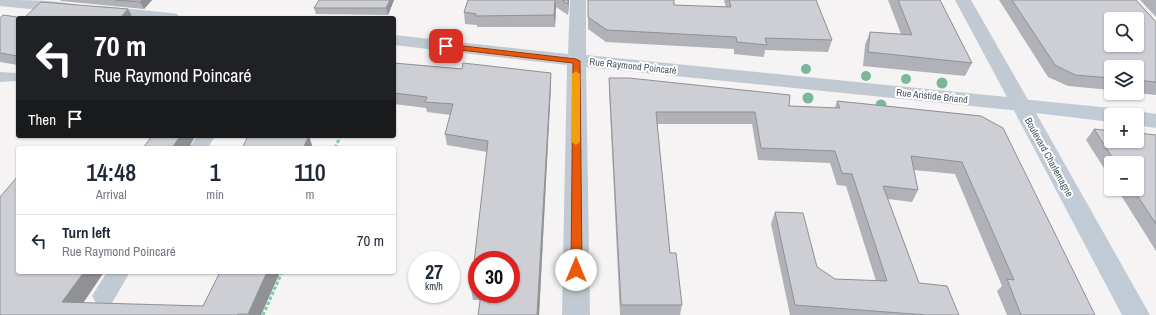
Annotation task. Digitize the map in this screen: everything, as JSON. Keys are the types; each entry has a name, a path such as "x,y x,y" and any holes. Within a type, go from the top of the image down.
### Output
{"main road":[{"name":"Rue Aristide Briand","path":"1021,105 1104,114"},
{"name":"Boulevard Charlemagne","path":"1021,105 1136,315"},
{"path":"1144,119 1156,121"}],"street":[{"path":"576,315 576,61 578,0"},
{"name":"Boulevard Charlemagne","path":"963,0 1021,105"},
{"path":"0,1 151,16"},
{"name":"Rue Raymond Poincaré","path":"396,40 576,61 753,78"},
{"name":"Rue Aristide Briand","path":"753,78 1021,105"}],"lane":[{"path":"104,296 118,274"}],"path":[{"path":"264,315 281,274"}],"building":[{"path":"115,0 143,0 140,2"},
{"path":"319,0 390,0 386,8 314,8"},
{"path":"468,0 555,0 554,15 476,16 476,14 464,12"},
{"path":"562,0 568,0 568,4"},
{"path":"588,0 674,0 674,5 731,7 729,0 816,0 832,40 765,38 767,45 737,42 736,37 607,30 588,17"},
{"path":"898,0 940,0 972,63 868,52 870,32 912,35"},
{"path":"1012,0 1136,0 1156,22 1156,82 1144,81 1144,60 1104,60 1104,77 1075,75 1055,65"},
{"path":"41,2 128,9 122,16 26,16"},
{"path":"3,15 16,17 16,56 0,53 0,18"},
{"path":"396,63 462,69 463,63 551,73 537,315 478,315 480,303 520,303 520,251 475,251 488,141 445,134 453,104 425,102 427,97 396,93"},
{"path":"609,78 629,78 790,95 789,106 840,108 837,101 981,116 1003,128 1095,315 1021,315 1007,279 1014,280 962,162 911,156 918,190 883,186 919,283 947,286 959,315 926,315 795,305 775,212 803,213 817,267 835,279 887,281 852,174 842,173 835,151 761,148 755,112 656,112 670,253 676,253 682,305 621,305"},
{"path":"1094,129 1104,130 1104,144"},
{"path":"1144,134 1156,135 1156,224 1138,196 1144,196 1144,156 1111,156 1106,148 1144,148"},
{"path":"150,138 179,138 173,146 144,146"},
{"path":"247,138 308,138 304,146 243,146"},
{"path":"16,178 16,274 83,274 62,302 203,306 219,274 266,274 248,314 0,315 0,197"}],"slow traffic":[{"path":"576,74 576,142"}],"route":[{"path":"446,46 576,61 576,270"}]}
